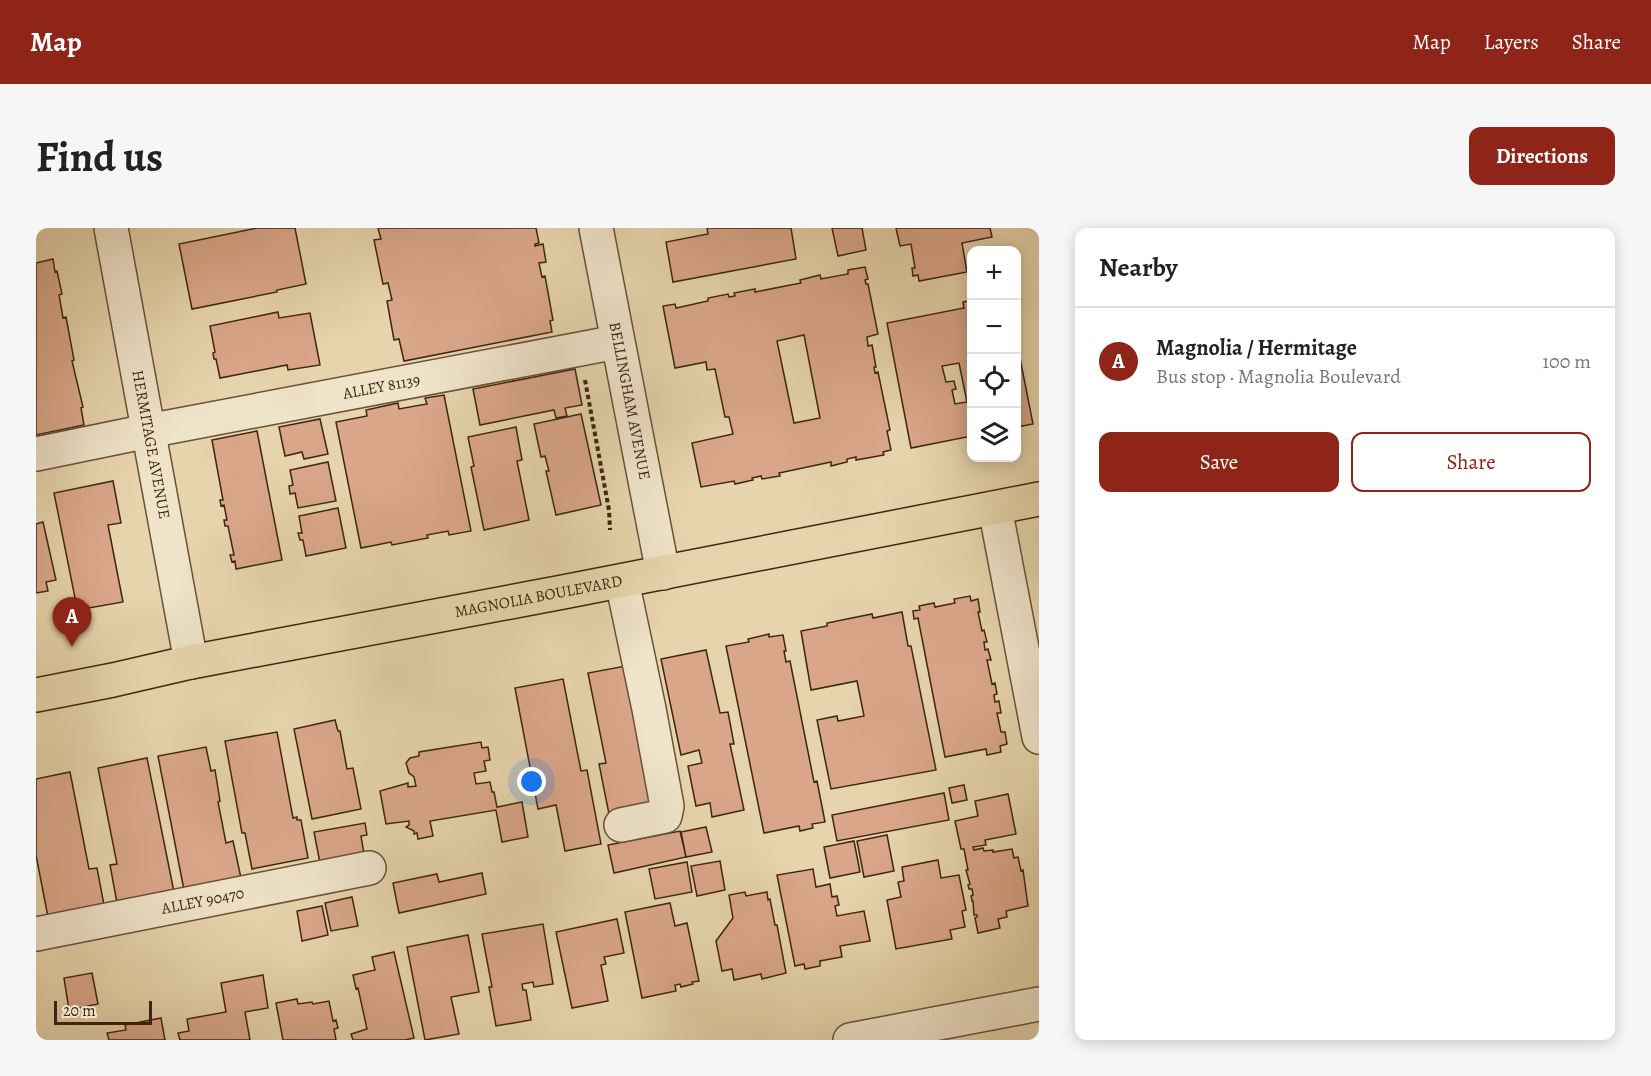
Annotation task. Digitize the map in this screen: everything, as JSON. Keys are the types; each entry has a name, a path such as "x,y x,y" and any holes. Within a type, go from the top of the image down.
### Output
{"main road":[{"name":"MAGNOLIA BOULEVARD","path":"36,695 191,662 1039,500"}],"street":[{"name":"HERMITAGE AVENUE","path":"111,228 191,662"},
{"name":"BELLINGHAM AVENUE","path":"596,228 663,573"},
{"name":"ALLEY 81139","path":"36,454 617,342"},
{"path":"995,508 1039,737"},
{"path":"621,825 665,816 667,806 622,580"},
{"name":"ALLEY 90470","path":"36,934 369,868"},
{"path":"850,1040 1039,1004"}],"path":[{"path":"579,349 609,510 610,530"}],"building":[{"path":"257,228 295,228 306,284 192,309 179,244"},
{"path":"378,228 536,228 539,243 535,246 543,244 546,262 539,263 542,277 545,276 553,320 550,321 552,332 404,361 399,339 394,340 387,301 392,300 388,283 383,284 374,240 381,239"},
{"path":"707,228 791,228 796,259 673,282 666,242 708,234"},
{"path":"832,228 862,228 866,250 838,256"},
{"path":"896,228 990,228 992,237 962,243 967,272 919,281 918,275 913,276 912,268 915,268 911,244 900,246"},
{"path":"53,259 62,294 59,295 63,318 66,317 74,360 72,361 83,407 81,408 84,425 36,435 36,263"},
{"path":"865,267 868,279 865,280 868,284 878,334 867,337 868,346 872,345 875,373 878,372 890,430 887,431 891,450 883,452 884,455 856,460 856,457 831,466 831,462 779,473 780,476 762,479 761,476 735,484 734,481 701,487 692,443 733,434 729,417 725,417 715,369 707,370 706,362 675,368 663,306 675,304 676,308 728,294 729,297 735,296 734,293 755,289 755,292 801,283 800,280 820,275 821,279 848,274 848,270","holes":["804,335 820,418 794,423 777,341"]},
{"path":"967,301 967,402 967,408 967,437 911,448 887,323 964,308 963,302","holes":["959,363 967,402 955,404 952,390 956,389 954,381 946,382 942,366"]},
{"path":"278,312 279,318 310,313 320,365 288,370 287,365 220,378 216,359 214,359 213,353 215,352 210,326"},
{"path":"1021,363 1033,424 1021,426"},
{"path":"575,369 582,405 565,408 567,416 556,418 554,410 480,425 473,389"},
{"path":"444,395 471,531 449,535 448,531 427,535 428,538 361,548 336,422 367,416 366,410 398,403 399,409 427,404 425,398"},
{"path":"581,414 601,505 556,515 546,471 549,471 545,456 541,457 534,424"},
{"path":"320,419 328,454 304,459 302,452 285,456 279,427"},
{"path":"516,427 522,460 517,461 529,520 484,530 471,467 474,466 468,437"},
{"path":"257,431 282,560 236,569 235,561 232,562 230,555 234,555 228,526 225,526 224,520 227,520 224,505 221,506 220,500 223,500 212,440"},
{"path":"328,462 336,501 298,508 295,493 290,494 289,486 293,485 290,470"},
{"path":"113,481 121,523 108,525 123,602 77,608 54,493"},
{"path":"338,508 346,548 306,556 303,540 300,540 298,533 302,533 299,516"},
{"path":"43,522 56,580 46,582 48,591 36,593 36,524"},
{"path":"970,596 971,601 978,599 980,612 978,612 987,642 984,642 985,650 988,649 991,660 987,660 992,684 995,683 997,694 994,695 995,702 999,701 1001,713 997,713 1001,732 1005,732 1007,744 1000,746 1001,752 987,755 986,749 945,757 918,618 914,619 913,611 920,610 919,606 934,603 935,607 955,603 954,599"},
{"path":"902,612 936,770 831,789 817,720 837,716 838,721 864,716 857,681 811,690 801,631 872,614 873,618"},
{"path":"769,634 769,637 783,635 786,662 790,661 814,782 817,781 825,822 812,824 813,828 800,831 799,826 764,833 726,646 749,642 748,639"},
{"path":"706,650 720,713 728,712 734,744 730,744 744,810 712,817 710,803 696,806 688,766 702,763 699,750 681,755 661,659"},
{"path":"636,664 663,803 609,814 599,764 606,763 588,673"},
{"path":"563,679 581,771 587,770 601,844 565,851 556,805 538,809 515,688"},
{"path":"335,720 338,731 340,731 347,769 353,768 361,809 312,819 294,729"},
{"path":"277,732 293,818 297,817 297,820 301,820 308,858 252,869 245,833 242,833 225,741"},
{"path":"481,742 482,748 488,747 490,760 484,761 486,771 474,773 476,784 490,782 497,807 522,802 528,837 502,842 496,810 430,821 433,836 418,839 417,833 414,834 414,831 406,827 409,821 386,824 380,791 408,783 408,787 416,786 406,763 410,758 419,756 419,752"},
{"path":"206,747 211,771 215,770 220,801 218,802 226,843 233,841 241,878 184,890 158,756"},
{"path":"147,758 174,892 117,903 110,865 117,864 98,768"},
{"path":"70,772 89,869 97,868 104,905 48,917 36,855 36,779"},
{"path":"964,785 967,800 952,803 949,788"},
{"path":"944,793 949,820 837,841 832,815"},
{"path":"1008,794 1016,834 985,840 986,845 973,847 974,850 983,848 984,851 993,850 993,852 1012,849 1014,858 1018,857 1021,871 1023,870 1028,906 1006,911 1007,917 998,919 1000,928 978,933 975,918 977,915 974,915 971,896 973,895 972,889 969,889 968,885 970,884 964,849 961,849 955,821 978,816 975,801"},
{"path":"365,823 367,835 361,836 364,854 320,863 314,832"},
{"path":"706,827 712,852 686,857 681,832"},
{"path":"680,831 686,857 614,873 608,845"},
{"path":"887,835 894,871 864,877 857,841"},
{"path":"854,841 860,872 830,878 824,847"},
{"path":"938,860 941,878 959,875 966,910 962,911 965,927 950,930 952,939 896,949 887,900 901,897 898,882 904,881 902,867"},
{"path":"720,861 725,890 697,896 691,866"},
{"path":"687,862 692,892 655,899 649,869"},
{"path":"813,869 816,887 830,884 832,897 837,896 839,905 835,906 837,916 864,911 870,941 840,946 842,957 820,961 820,966 805,969 804,964 795,966 777,875"},
{"path":"482,873 486,894 399,913 393,883 437,874 439,882"},
{"path":"745,892 746,896 767,892 775,925 777,925 786,973 762,979 761,974 734,980 732,969 722,971 716,941 733,918 729,895"},
{"path":"352,897 358,926 331,931 325,903"},
{"path":"670,903 675,926 687,923 699,981 681,987 680,984 675,985 676,991 642,998 625,912"},
{"path":"322,906 328,935 302,941 297,911"},
{"path":"617,919 624,953 604,957 606,964 601,965 608,1001 572,1008 556,932"},
{"path":"543,924 553,984 534,987 533,982 522,984 523,990 526,990 531,1020 496,1026 489,987 492,987 482,934"},
{"path":"468,935 479,992 451,997 459,1034 425,1040 407,947"},
{"path":"394,952 414,1038 353,1040 351,1034 367,1029 353,975 375,970 372,957"},
{"path":"92,973 98,1004 69,1010 64,978"},
{"path":"263,975 268,1008 245,1012 250,1040 180,1040 178,1033 189,1031 187,1019 226,1012 221,983"},
{"path":"297,999 298,1004 329,1001 333,1021 336,1020 338,1028 334,1029 336,1040 283,1040 276,1003"},
{"path":"161,1018 165,1040 109,1040 107,1033 126,1030 125,1025"}],"place":[{"name":"Magnolia / Hermitage","path":"72,647"}]}
